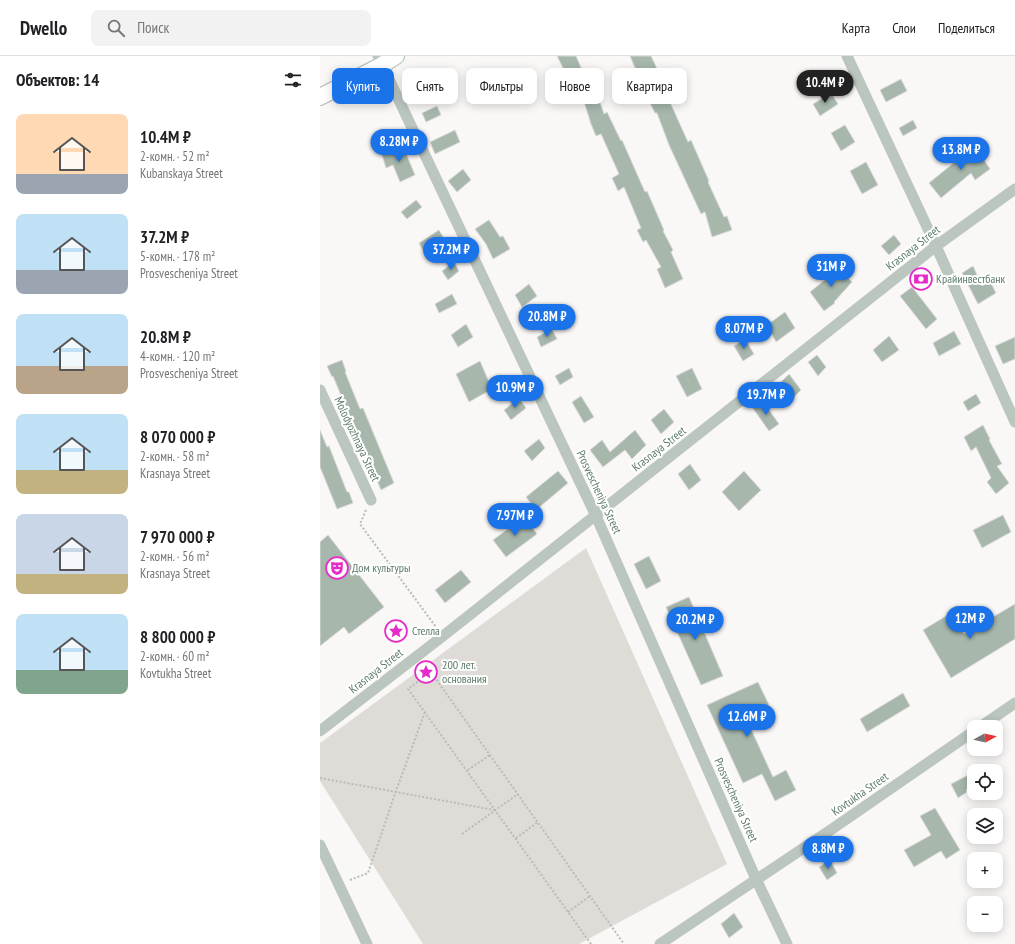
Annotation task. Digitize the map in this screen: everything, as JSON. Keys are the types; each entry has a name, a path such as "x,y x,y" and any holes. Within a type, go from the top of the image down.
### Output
{"street":[{"path":"320,97 380,60 396,56"},
{"path":"847,56 936,246 1015,422"},
{"name":"Prosvescheniya Street","path":"380,60 596,516 756,879 787,944"},
{"name":"Krasnaya Street","path":"320,731 596,516 936,246 1015,189"},
{"name":"Molodyozhnaya Street","path":"320,390 371,500"},
{"path":"990,720 1015,703"},
{"name":"Kovtukha Street","path":"660,944 829,831 967,736"},
{"path":"320,845 340,884 367,944"}],"path":[{"path":"371,500 360,524 443,636"},
{"path":"591,944 408,689 431,672 624,944"},
{"path":"340,884 368,873 425,712"},
{"path":"468,771 490,755"},
{"path":"320,778 495,810"},
{"path":"462,834 518,794"},
{"path":"515,838 538,822"},
{"path":"568,912 590,896"}],"shaded area":[{"path":"586,548 727,864 579,944 423,944 320,781 320,743"}],"building":[{"path":"557,56 576,56 581,68 563,68"},
{"path":"630,56 651,56 657,68 635,68"},
{"path":"828,72 832,81 820,88 816,79"},
{"path":"901,79 907,91 886,102 880,90"},
{"path":"831,93 838,104 820,116 813,104"},
{"path":"585,104 601,104 604,114 607,112 621,141 622,140 645,192 647,191 664,230 663,231 673,250 671,252 683,279 665,288 657,269 661,267 646,240 643,242 637,230 641,228 624,187 618,191 612,178 619,174 601,134 596,136"},
{"path":"650,104 671,104 688,142 691,140 709,181 708,182 724,217 727,216 732,230 712,237 705,212 701,214 669,145 657,113 655,113"},
{"path":"437,106 441,115 426,122 422,113"},
{"path":"913,120 917,128 903,136 899,128"},
{"path":"845,125 855,142 841,151 831,133"},
{"path":"455,130 460,142 435,154 430,142"},
{"path":"973,143 990,169 975,180 971,173 941,198 929,183 961,157 959,153"},
{"path":"403,146 415,175 400,182 393,165 386,168 382,155"},
{"path":"866,162 878,185 862,194 850,171"},
{"path":"463,169 471,180 457,192 448,181"},
{"path":"416,200 422,207 407,219 401,212"},
{"path":"489,220 500,237 503,236 510,249 493,259 486,244 475,229"},
{"path":"439,230 445,240 425,254 419,243"},
{"path":"894,235 901,244 889,255 881,246"},
{"path":"454,262 459,271 448,280 442,271"},
{"path":"836,265 852,282 834,302 835,303 824,311 810,292 831,275 829,273"},
{"path":"973,266 982,286 990,281 996,293 978,304 962,273"},
{"path":"529,284 537,296 522,307 515,295"},
{"path":"912,287 937,319 926,329 900,296"},
{"path":"452,294 457,304 439,313 435,304"},
{"path":"785,312 795,328 776,342 767,325"},
{"path":"466,324 473,337 458,347 451,335"},
{"path":"552,329 557,339 541,347 537,337"},
{"path":"954,331 961,344 939,356 933,343"},
{"path":"889,336 899,350 882,362 873,350"},
{"path":"1015,337 1015,359 1003,364 995,346"},
{"path":"745,339 754,354 743,361 734,346"},
{"path":"817,355 826,367 818,376 808,362"},
{"path":"342,360 346,371 345,372 360,409 363,408 394,483 381,490 333,376 332,377 327,366"},
{"path":"480,361 492,389 469,402 456,374"},
{"path":"569,368 573,377 560,385 555,376"},
{"path":"692,368 702,389 687,397 676,376"},
{"path":"789,374 801,390 792,399 780,383"},
{"path":"976,394 981,403 968,411 963,402"},
{"path":"581,396 594,417 584,423 572,402"},
{"path":"519,398 526,408 511,420 504,410"},
{"path":"762,400 779,424 769,431 752,407"},
{"path":"664,409 674,422 661,434 651,420"},
{"path":"983,425 1002,464 997,466 1009,483 996,494 987,482 991,478 976,447 971,451 964,437"},
{"path":"320,430 327,447 329,446 347,492 349,492 353,503 337,509 320,467"},
{"path":"635,430 646,445 632,459 625,450 603,467 590,450 602,440 610,452"},
{"path":"539,439 545,448 532,461 524,451"},
{"path":"690,464 701,480 689,490 678,474"},
{"path":"558,471 568,483 536,510 526,497"},
{"path":"744,471 761,490 739,511 722,492"},
{"path":"1003,515 1011,532 982,548 973,530"},
{"path":"524,517 537,534 506,557 493,540"},
{"name":"Дом культуры","path":"328,535 384,607 349,634 344,627 320,646 320,542"},
{"path":"649,556 661,581 646,589 634,564"},
{"path":"461,570 471,582 445,603 435,590"},
{"path":"689,597 723,676 701,685 666,607"},
{"path":"1015,604 1015,639 951,678 923,630 951,613 964,634"},
{"path":"758,682 769,705 745,716 773,777 786,770 796,790 775,801 762,774 743,783 707,705"},
{"path":"903,693 910,706 867,732 860,719"},
{"path":"967,776 967,792 958,798 951,784"},
{"path":"935,808 960,850 946,859 941,851 914,867 904,850 931,835 920,816"},
{"path":"830,860 837,873 827,880 819,867"},
{"path":"734,913 743,927 729,938 721,924"}],"place":[{"name":"Крайинвестбанк","path":"921,279"},
{"name":"Дом культуры","path":"337,568"},
{"name":"Стелла","path":"396,631"},
{"name":"200 лет. основания","path":"426,672"}]}
